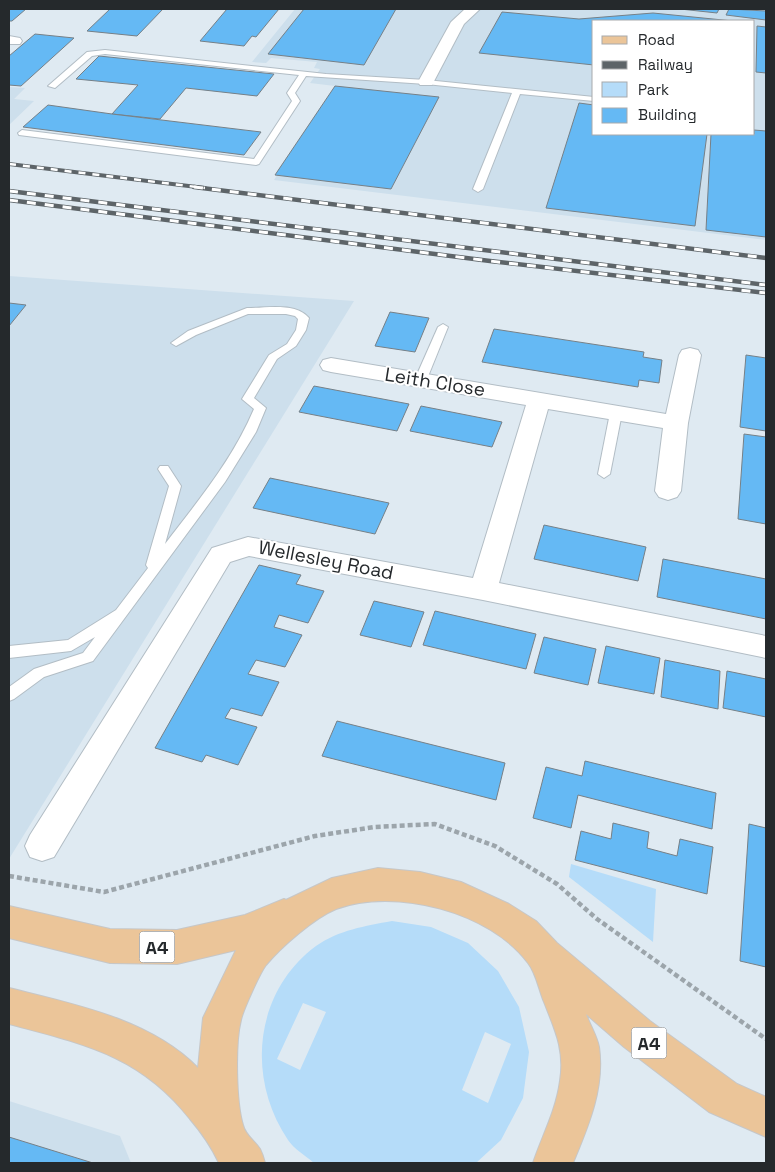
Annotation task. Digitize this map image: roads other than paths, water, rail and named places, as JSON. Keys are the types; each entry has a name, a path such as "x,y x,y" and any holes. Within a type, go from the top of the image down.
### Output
{"main road":[{"path":"233,1151 217,1074 222,1018 252,954 301,908 332,894 378,884 420,888 461,898 497,916 523,933 543,953 580,1046 580,1081 572,1116 553,1163"},
{"name":"A4","path":"9,922 110,946 177,948 247,931 301,908"},
{"name":"A4","path":"543,953 637,1034 723,1098 766,1117"},
{"path":"9,1006 123,1039 176,1073 233,1151"}],"street":[{"path":"426,82 458,22 473,9"},
{"path":"668,491 676,423 690,354"},
{"name":"Leith Close","path":"331,365 676,423"},
{"path":"483,590 539,400"},
{"name":"Wellesley Road","path":"42,846 221,555 248,546 483,590 766,647"}],"lane":[{"path":"52,86 90,54 105,52 304,73 426,82 592,99"},
{"path":"22,133 256,162 296,101 291,93 304,73"},
{"path":"478,189 518,91"},
{"path":"9,695 38,673 88,657 221,479 250,432 260,408 248,399 273,357 292,346 302,330 304,318 298,313 286,311 247,311 192,333 176,343"},
{"path":"421,379 443,327"},
{"path":"604,474 616,413"},
{"path":"150,575 175,486 164,469"},
{"path":"9,652 71,645 121,614"}],"railway":[{"path":"9,164 205,188"},
{"path":"194,187 766,258"},
{"path":"9,191 766,285"},
{"path":"9,200 490,261 766,293"}]}
